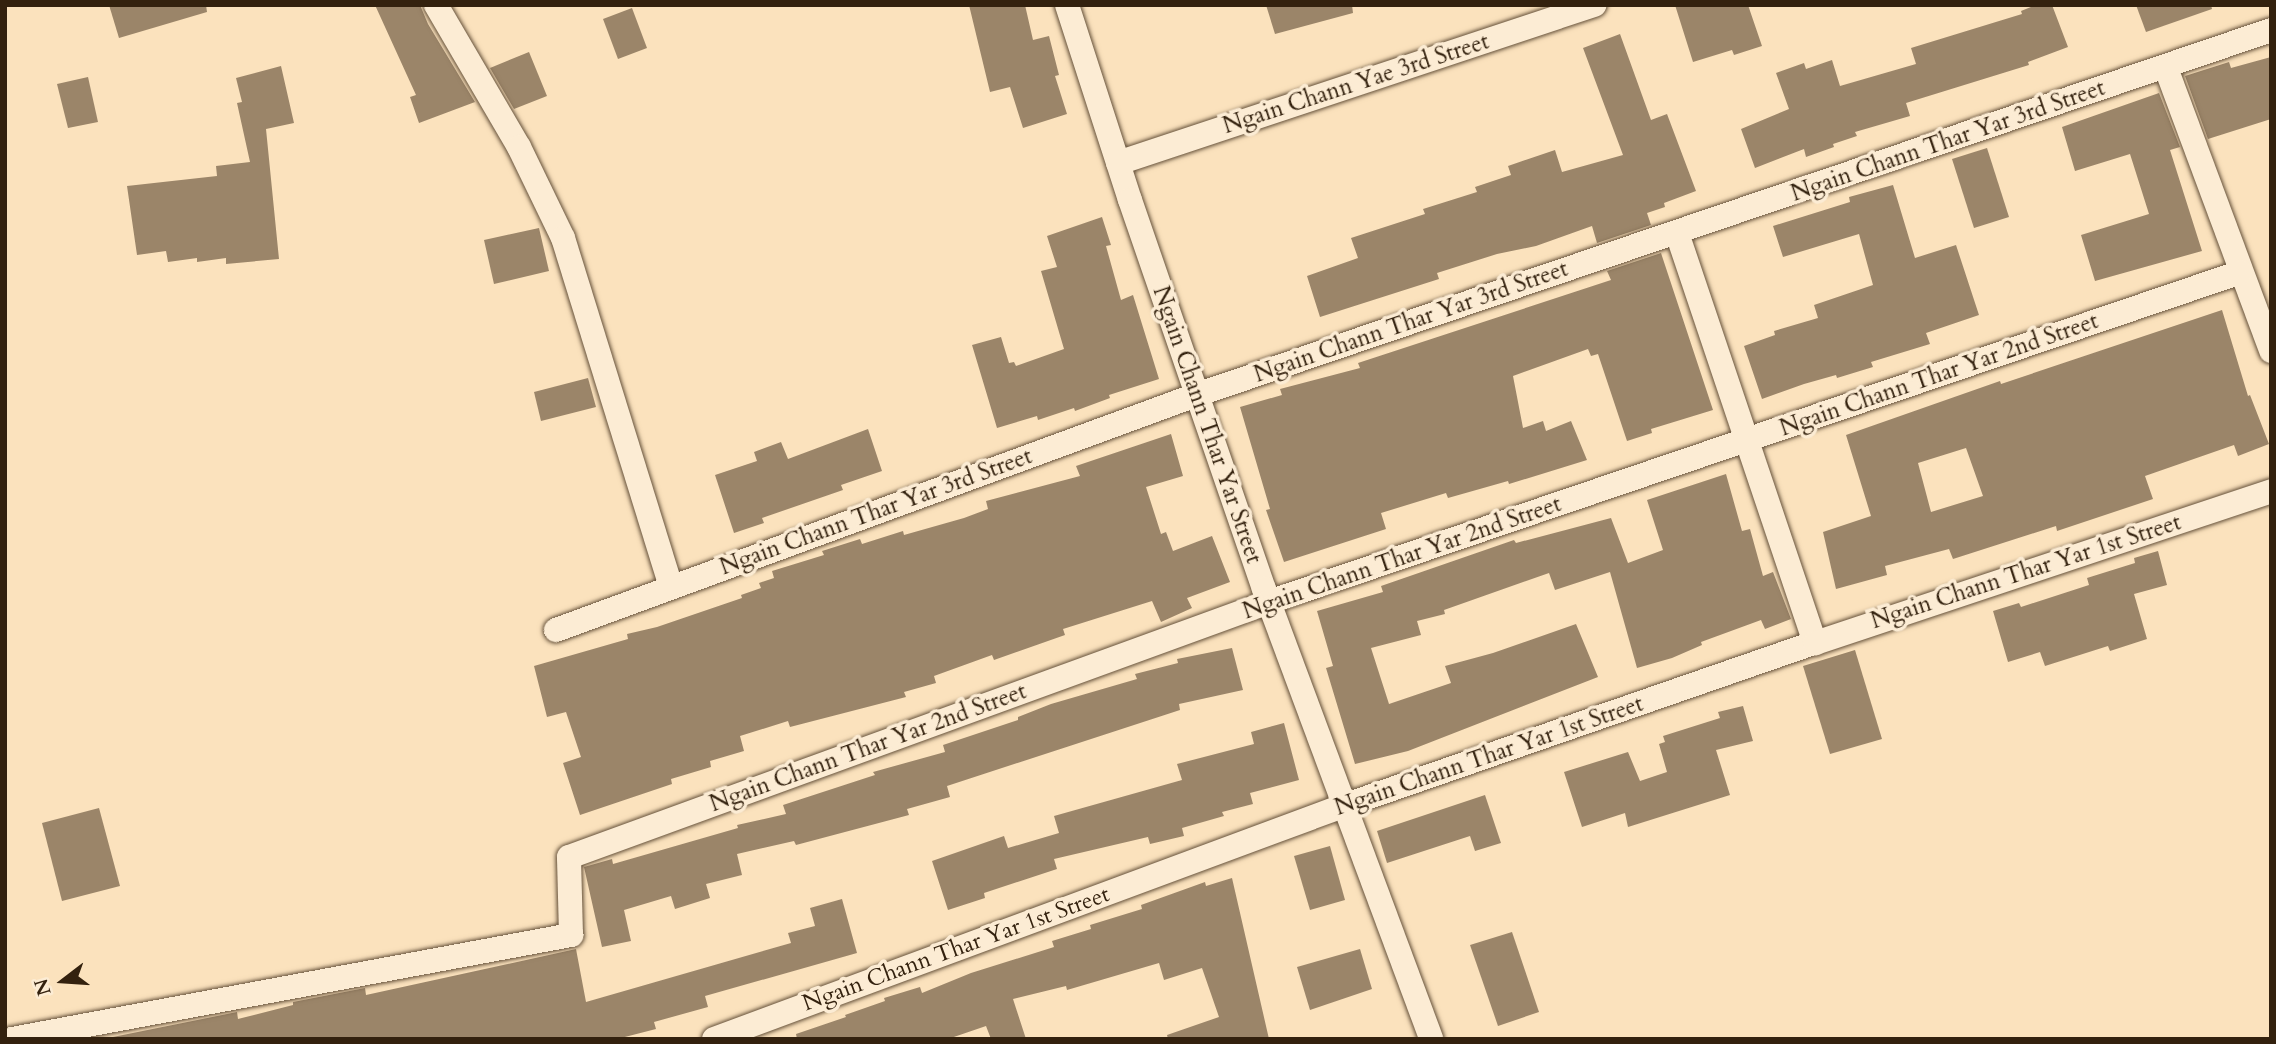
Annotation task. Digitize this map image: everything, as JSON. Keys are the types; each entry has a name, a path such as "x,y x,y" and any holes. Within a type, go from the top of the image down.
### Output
{"street":[{"path":"436,5 519,147 563,238 671,587"},
{"name":"Ngain Chann Thar Yar Street","path":"1067,5 1196,395 1343,806 1431,1039"},
{"name":"Ngain Chann Yae 3rd Street","path":"1118,163 1594,5"},
{"name":"Ngain Chann Thar Yar 3rd Street","path":"556,630 1196,395 2166,68 2271,30"},
{"path":"2166,68 2271,351"},
{"path":"1676,233 1815,643"},
{"name":"Ngain Chann Thar Yar 2nd Street","path":"12,1039 571,934 569,857 1269,602 2241,272"},
{"name":"Ngain Chann Thar Yar 1st Street","path":"715,1039 1343,806 1815,643 2271,491"}],"building":[{"path":"109,5 206,5 207,12 119,38"},
{"path":"375,5 420,5 428,24 475,102 419,123 410,97 416,95"},
{"path":"969,5 1025,5 1033,40 1049,36 1059,75 1055,76 1067,114 1023,128 1010,87 990,92"},
{"path":"1266,5 1352,5 1353,13 1275,34"},
{"path":"1675,5 1748,5 1762,46 1734,55 1732,50 1693,62"},
{"path":"2036,5 2052,5 2068,47 2028,62 2029,65 1906,103 1910,116 1855,132 1857,136 1833,144 1834,147 1806,157 1804,149 1755,168 1741,129 1789,109 1776,73 1804,63 1806,69 1832,60 1840,86 1916,64 1911,48 2022,14 2021,11"},
{"path":"2136,5 2211,5 2212,9 2146,32"},
{"path":"632,8 647,48 618,59 603,19"},
{"path":"1620,34 1651,120 1667,114 1696,191 1664,203 1665,207 1647,213 1651,225 1597,243 1592,226 1536,246 1497,254 1437,273 1439,279 1320,317 1307,276 1358,258 1351,238 1425,214 1423,209 1477,192 1475,187 1511,175 1508,166 1555,150 1562,172 1623,155 1583,48"},
{"path":"529,52 547,96 514,109 490,68"},
{"path":"2271,57 2271,119 2208,139 2185,76 2229,62 2231,68"},
{"path":"281,66 294,123 266,129 279,259 226,264 226,258 168,262 166,251 137,255 127,186 217,176 216,166 250,162 237,103 242,102 236,78"},
{"path":"88,77 98,122 68,128 57,84"},
{"path":"2159,93 2180,147 2170,150 2202,251 2095,281 2081,235 2149,214 2130,154 2075,171 2062,127"},
{"path":"1987,148 2009,217 1974,228 1952,159"},
{"path":"1893,185 1915,258 1956,245 1979,315 1926,333 1930,344 1871,362 1873,367 1804,384 1762,399 1744,346 1775,335 1774,331 1818,318 1814,305 1873,285 1859,234 1783,257 1773,226 1850,202 1849,197"},
{"path":"1102,217 1111,245 1106,246 1121,300 1133,295 1159,379 1109,395 1110,398 1075,411 1074,408 1038,420 1037,416 997,428 972,345 1001,337 1009,363 1014,362 1016,366 1064,349 1041,271 1057,267 1047,236"},
{"path":"539,228 549,271 494,284 484,240"},
{"path":"1661,253 1713,410 1651,429 1652,433 1627,441 1598,354 1591,356 1588,349 1513,376 1523,428 1543,421 1546,431 1571,421 1587,460 1509,484 1508,481 1448,498 1446,493 1381,513 1386,529 1284,562 1266,510 1270,509 1240,407 1282,395 1280,389 1360,368 1358,363 1611,280 1607,271"},
{"path":"2222,310 2248,396 2250,395 2269,444 2238,456 2234,445 2145,476 2153,499 2057,531 2056,526 1953,559 1949,549 1885,566 1887,575 1836,589 1823,532 1871,516 1846,435 2000,381 2001,384","holes":["1966,448 1983,496 1931,512 1918,463"]},
{"path":"588,378 596,407 541,421 534,392"},
{"path":"868,429 882,471 841,485 843,490 762,518 764,523 734,533 715,475 757,461 754,452 781,442 788,459"},
{"path":"1171,434 1183,476 1146,487 1161,534 1166,532 1173,551 1212,536 1230,582 1187,598 1192,608 1161,622 1152,601 1063,629 1065,635 994,660 992,655 934,676 936,683 904,692 906,697 790,727 788,721 740,736 744,751 710,761 711,767 671,779 672,784 580,815 563,763 581,757 566,712 547,717 534,666 628,639 627,634 657,627 742,598 741,595 761,588 759,583 774,578 772,571 824,555 822,551 860,539 862,544 903,531 904,535 964,518 988,509 986,501 1080,476 1076,466"},
{"path":"1726,474 1742,531 1750,529 1763,576 1773,572 1791,619 1765,629 1761,620 1701,642 1702,645 1672,658 1637,668 1610,572 1555,590 1549,573 1444,610 1445,614 1417,621 1421,635 1371,648 1389,704 1451,683 1445,666 1493,653 1576,624 1598,677 1408,751 1355,764 1326,668 1333,666 1317,611 1383,592 1381,586 1514,540 1516,543 1611,518 1628,563 1663,550 1647,500"},
{"path":"2158,551 2167,585 2134,594 2147,639 2110,651 2108,646 2045,666 2040,652 2008,662 1993,611 2019,603 2021,607 2089,585 2087,578 2135,563 2134,558"},
{"path":"1232,648 1243,690 1179,704 1180,710 947,786 950,797 907,809 909,815 796,845 794,841 737,854 742,875 706,884 710,898 675,909 671,896 624,910 631,941 602,947 584,867 612,859 613,864 738,828 737,825 786,814 783,805 875,775 873,772 945,752 943,745 1018,720 1018,717 1051,704 1137,679 1135,674 1178,663 1177,659"},
{"path":"1855,650 1882,739 1830,754 1803,666"},
{"path":"1743,706 1753,741 1716,750 1730,795 1628,827 1625,813 1582,827 1564,772 1628,752 1640,781 1667,772 1659,744 1665,742 1663,736 1720,718 1718,712"},
{"path":"1284,723 1299,780 1250,793 1253,804 1222,812 1224,816 1182,828 1184,836 1150,844 1148,837 1054,859 1057,869 984,893 985,898 948,910 932,861 1004,836 1008,848 1059,833 1054,816 1182,780 1177,764 1254,744 1251,732"},
{"path":"1485,795 1501,843 1475,851 1470,836 1387,863 1377,831"},
{"path":"99,808 120,886 62,901 42,823"},
{"path":"1330,846 1345,900 1310,910 1294,856"},
{"path":"1232,878 1269,1039 1168,1039 1167,1035 1219,1017 1202,968 1164,980 1159,963 1067,990 1066,986 1013,999 1026,1039 991,1039 986,1026 948,1039 797,1039 796,1034 846,1017 845,1015 885,1001 884,998 920,987 922,993 971,973 1054,947 1052,941 1091,929 1090,925 1142,909 1141,905 1205,882 1206,886"},
{"path":"842,899 857,953 705,996 708,1007 654,1022 656,1029 617,1039 103,1039 237,1012 238,1019 293,1005 293,1002 365,988 366,995 576,949 586,1002 791,943 788,933 815,926 810,908"},
{"path":"1512,932 1539,1012 1498,1026 1470,945"},
{"path":"1360,949 1372,989 1310,1010 1297,967"}]}
